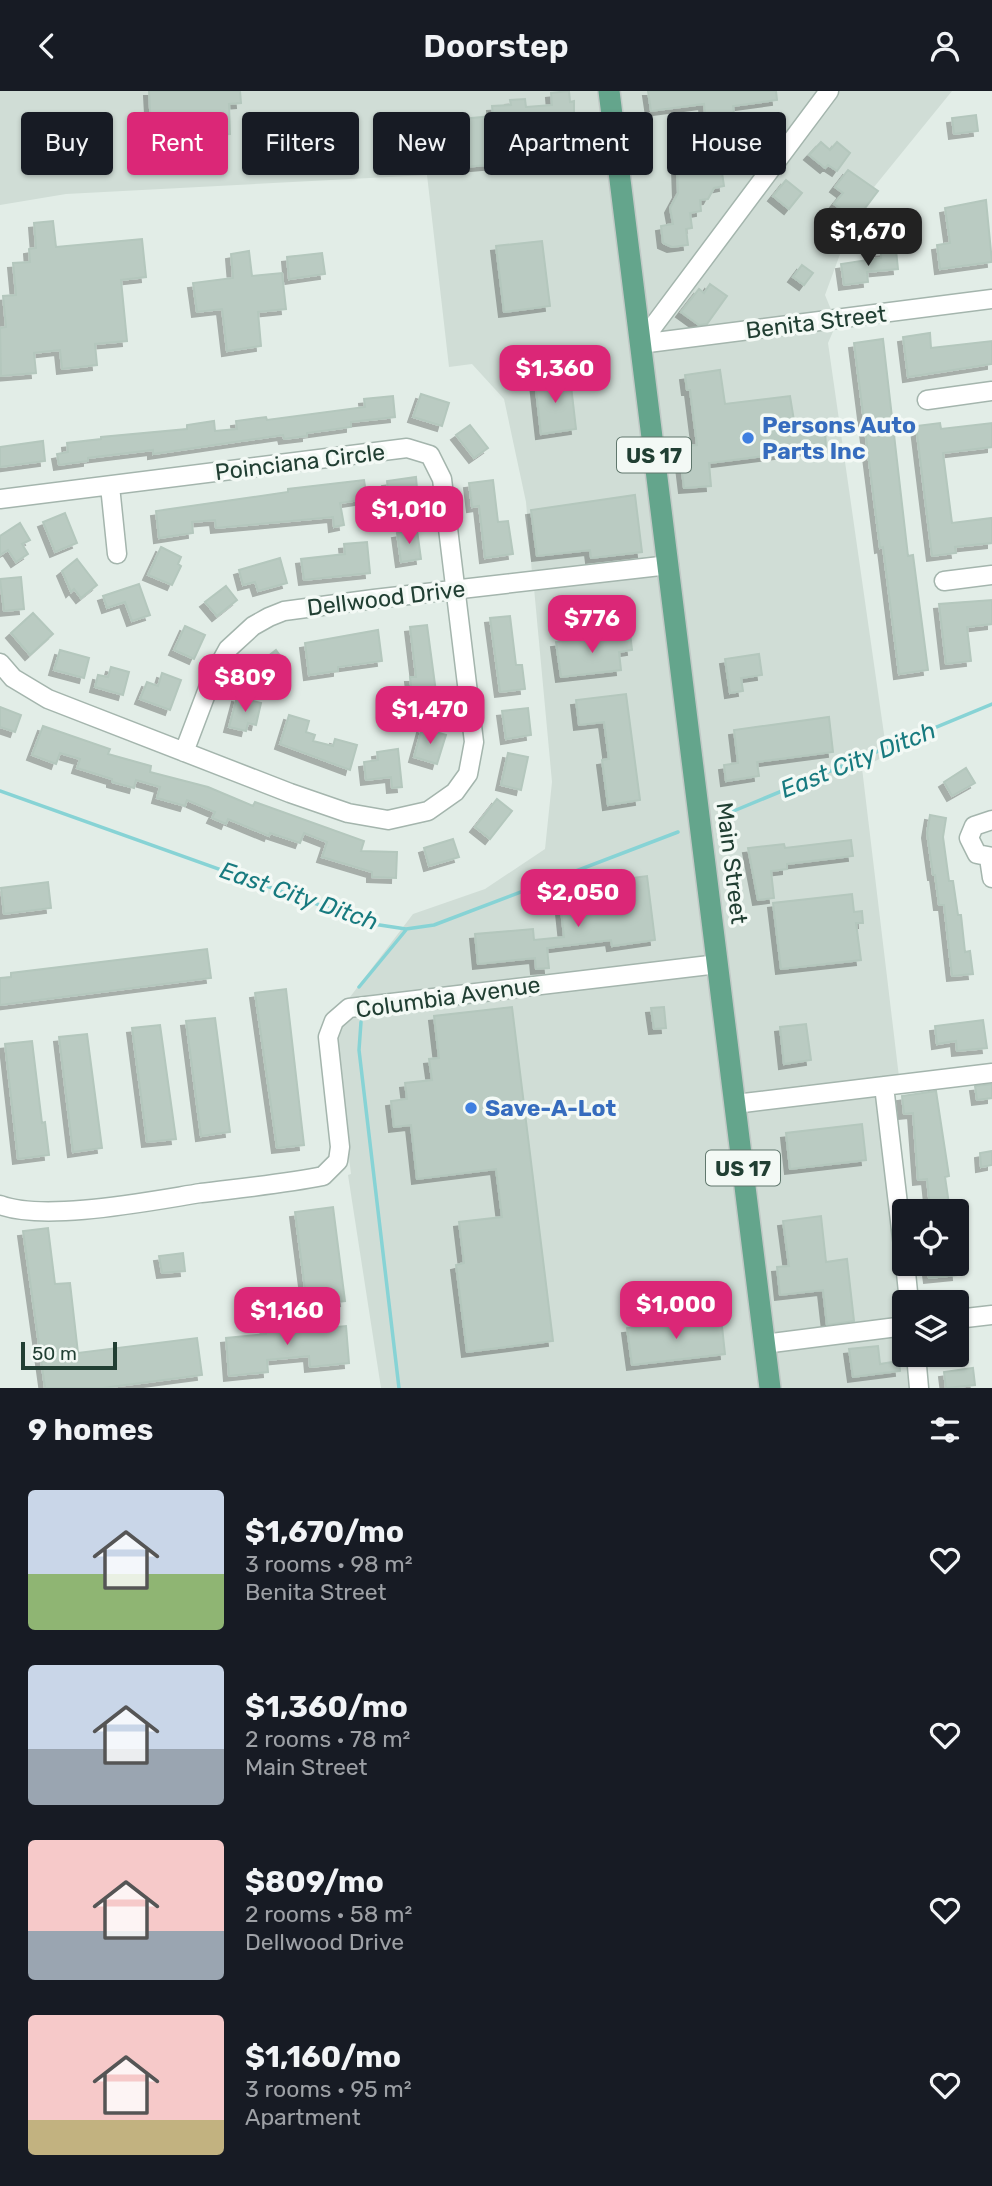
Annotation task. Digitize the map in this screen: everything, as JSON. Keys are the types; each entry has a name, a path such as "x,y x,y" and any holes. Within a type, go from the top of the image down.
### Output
{"main road":[{"name":"US 17","path":"609,91 640,344"},
{"name":"Main Street","path":"640,344 770,1388"}],"street":[{"path":"640,344 829,91"},
{"name":"Benita Street","path":"640,344 992,299"},
{"path":"927,400 992,391"},
{"name":"Poinciana Circle","path":"0,499 407,448 430,455 442,479 474,742 468,774 444,801 407,817 388,820 368,818 290,793 48,699 12,678 0,663"},
{"path":"110,485 117,554"},
{"name":"Dellwood Drive","path":"184,752 212,678 228,649 253,626 284,611 669,565"},
{"path":"944,581 992,575"},
{"path":"992,820 974,826 969,838 973,850 991,858 992,878"},
{"name":"Columbia Avenue","path":"0,1205 22,1212 43,1212 130,1203 323,1175 338,1160 340,1147 328,1037 334,1021 349,1008 718,964"},
{"path":"735,1104 992,1073"},
{"path":"884,1086 897,1199"},
{"path":"969,1318 992,1315"},
{"path":"765,1343 892,1328"},
{"path":"917,1367 919,1388"}],"shaded area":[{"path":"0,91 602,91 605,112 484,112 484,175 613,175 661,558 532,573 526,502 504,399 472,364 449,367 427,175 66,194 0,205"},
{"path":"616,91 820,91 786,137 786,112 667,112 667,175 758,175 645,327 626,175 653,175 653,112 619,112"},
{"path":"838,91 952,91 857,208 825,295 832,312 656,335 775,175 786,175 786,161"},
{"path":"835,327 828,343 887,755 862,768 899,1077 741,1095 727,955 648,351"},
{"path":"663,573 710,956 347,1001 413,914 485,889 545,849 552,782 534,588"},
{"path":"713,972 763,1388 381,1388 348,1175 351,1174 335,1045 339,1026 352,1015"},
{"path":"878,1094 892,1211 892,1276 900,1276 902,1290 892,1290 892,1321 770,1335 743,1110"},
{"path":"892,1336 892,1367 910,1367 913,1388 777,1388 772,1350"}],"building":[{"path":"149,91 240,91 241,103 229,104 230,134 228,112 150,112"},
{"path":"569,91 570,102 574,101 574,112 493,112 492,106 511,105 510,100 525,99 526,107 552,105 551,93"},
{"path":"648,91 776,91 777,100 733,106 734,112 705,112 704,104 651,111"},
{"path":"976,115 978,131 954,134 952,118"},
{"path":"484,117 484,165 470,167 470,118"},
{"path":"821,142 830,150 837,142 850,153 837,171 828,165 825,168 809,155"},
{"path":"848,170 878,191 856,220 834,204 843,193 835,187"},
{"path":"677,175 722,175 724,186 714,188 708,199 700,200 701,211 690,213 692,228 686,229 688,245 672,247 663,243 661,226 673,224 670,208 678,193"},
{"path":"786,180 802,193 789,209 773,196"},
{"path":"986,200 992,262 940,269 937,245 950,243 945,208"},
{"path":"53,221 56,247 142,239 146,277 121,280 127,341 95,344 97,365 62,369 60,350 34,353 36,373 1,376 0,328 6,327 3,296 16,295 13,263 30,262 29,249 36,248 34,223"},
{"path":"542,241 550,306 504,312 496,246"},
{"path":"896,250 898,269 867,272 868,282 844,285 841,264 881,258 881,252"},
{"path":"249,251 252,276 282,273 286,309 258,312 261,346 227,351 222,309 197,312 193,283 233,278 231,254"},
{"path":"322,253 325,274 289,279 287,257"},
{"path":"802,265 813,273 804,285 793,277"},
{"path":"710,284 727,296 707,324 699,325 681,312 699,289 704,293"},
{"path":"930,333 931,348 992,341 992,364 908,377 903,337"},
{"path":"883,339 908,556 913,555 928,670 899,674 854,343"},
{"path":"720,370 725,404 790,396 796,433 825,429 826,448 709,463 711,486 684,488 679,447 697,445 690,390 687,390 685,375"},
{"path":"570,377 576,429 541,434 535,381"},
{"path":"421,394 449,403 442,426 413,417"},
{"path":"393,396 395,417 351,422 351,427 284,439 283,435 153,454 153,450 88,458 88,461 59,465 57,454 68,452 67,443 187,429 187,425 214,421 215,431 237,429 236,421 266,417 267,420 365,407 364,399"},
{"path":"940,423 941,429 992,423 992,447 943,453 952,523 992,518 992,543 955,547 956,553 932,556 916,426"},
{"path":"470,425 488,448 474,458 456,435"},
{"path":"43,441 45,461 0,467 0,447"},
{"path":"416,477 417,489 409,490 412,511 391,514 387,481"},
{"path":"364,480 367,499 340,503 344,525 334,527 333,517 216,528 215,520 192,522 193,533 159,538 156,511 288,492 288,489"},
{"path":"493,480 498,522 508,521 513,554 485,558 479,506 472,507 469,483"},
{"path":"635,495 642,552 591,558 590,550 537,556 531,510"},
{"path":"65,513 77,543 55,552 43,522"},
{"path":"20,523 30,540 22,544 28,554 16,562 8,550 0,555 0,536"},
{"path":"417,530 421,559 401,562 397,533"},
{"path":"367,542 370,573 304,580 301,559 345,554 344,544"},
{"path":"161,547 181,557 178,564 181,566 172,585 148,575"},
{"path":"280,558 287,583 258,591 255,582 243,585 239,570"},
{"path":"77,559 97,585 81,598 74,589 71,592 62,571"},
{"path":"21,577 24,609 4,611 0,579"},
{"path":"139,584 150,615 132,621 125,602 107,608 103,596"},
{"path":"226,586 237,600 217,616 205,602"},
{"path":"992,600 992,624 967,627 971,661 946,664 939,604"},
{"path":"33,613 53,634 30,655 11,633"},
{"path":"510,616 516,665 522,665 525,689 500,692 490,618"},
{"path":"427,625 438,707 414,710 410,677 416,677 410,627"},
{"path":"185,626 205,635 194,659 174,650"},
{"path":"378,630 382,661 338,667 338,671 309,675 305,643"},
{"path":"630,633 632,650 619,652 621,670 561,677 556,642"},
{"path":"60,650 89,658 84,678 54,670"},
{"path":"276,650 290,669 261,690 248,672"},
{"path":"759,654 762,675 741,678 743,691 730,693 725,659"},
{"path":"111,667 129,672 123,695 95,687 98,675 108,677"},
{"path":"162,673 181,680 170,710 140,699 147,682 158,686"},
{"path":"626,694 640,800 608,805 602,760 609,759 604,722 579,725 576,700"},
{"path":"237,697 261,703 256,725 248,723 246,731 229,727"},
{"path":"0,707 21,715 15,732 0,727"},
{"path":"528,708 531,735 506,739 502,711"},
{"path":"289,715 309,721 306,732 315,735 313,741 333,746 335,739 357,745 350,770 280,744"},
{"path":"829,717 833,752 757,762 759,776 726,781 724,765 738,763 734,730"},
{"path":"43,726 110,749 108,754 151,766 150,772 208,787 253,806 255,802 364,841 361,851 397,852 396,878 372,877 372,872 322,857 327,842 304,833 300,843 270,833 269,836 228,819 226,824 212,818 215,812 187,800 185,806 157,798 160,787 136,780 134,788 112,782 112,779 77,768 80,759 60,753 56,764 32,755"},
{"path":"422,728 446,735 437,764 414,757"},
{"path":"398,749 402,787 392,788 391,777 366,780 364,762 378,760 377,752"},
{"path":"508,753 528,757 521,790 501,785"},
{"path":"966,768 975,783 952,796 944,782"},
{"path":"497,799 512,811 490,839 475,827"},
{"path":"930,815 946,818 943,837 949,881 953,881 958,915 961,915 965,952 970,951 973,974 952,976 944,905 939,905 927,833"},
{"path":"453,839 459,857 429,866 424,848"},
{"path":"851,840 853,856 787,864 787,869 771,871 774,898 758,900 748,848 784,844 785,848"},
{"path":"647,876 655,940 612,946 611,940 547,948 549,968 536,969 535,958 478,964 475,934 533,929 534,940 564,937 561,909 627,901 624,879"},
{"path":"48,882 51,908 4,914 1,888"},
{"path":"852,894 854,912 862,911 863,923 856,923 861,960 781,969 773,903"},
{"path":"207,949 211,978 0,1005 0,978 11,977 11,973"},
{"path":"286,989 304,1145 277,1148 255,993"},
{"path":"512,1007 553,1341 467,1352 456,1265 464,1263 459,1222 502,1217 496,1169 417,1179 411,1125 394,1127 391,1101 407,1099 405,1083 432,1080 429,1059 439,1058 434,1016"},
{"path":"664,1007 666,1028 654,1029 651,1008"},
{"path":"215,1018 230,1132 201,1136 186,1021"},
{"path":"983,1020 987,1048 957,1051 956,1041 937,1044 935,1026"},
{"path":"806,1024 811,1060 784,1064 780,1027"},
{"path":"160,1025 176,1139 147,1142 132,1028"},
{"path":"87,1034 102,1148 73,1152 59,1037"},
{"path":"32,1041 42,1123 45,1122 49,1155 18,1159 5,1044"},
{"path":"992,1084 992,1098 977,1100 975,1086"},
{"path":"936,1091 949,1176 945,1177 948,1199 929,1199 927,1179 918,1180 913,1113 904,1114 902,1096"},
{"path":"862,1124 866,1160 790,1169 786,1133"},
{"path":"992,1151 992,1165 981,1167 980,1153"},
{"path":"333,1207 345,1301 307,1305 295,1212"},
{"path":"821,1216 826,1262 847,1259 854,1321 827,1325 823,1290 780,1295 777,1267 789,1266 783,1221"},
{"path":"48,1228 55,1284 70,1283 78,1353 197,1338 202,1375 103,1388 45,1388 23,1231"},
{"path":"183,1253 185,1271 162,1273 159,1256"},
{"path":"721,1317 725,1354 632,1365 627,1328"},
{"path":"304,1318 305,1330 346,1326 349,1363 310,1367 309,1356 267,1360 268,1372 229,1376 226,1338 266,1334 265,1322"},
{"path":"878,1346 880,1364 892,1362 892,1367 900,1367 900,1371 853,1377 849,1349"},
{"path":"973,1368 975,1385 946,1388 944,1372"}],"waterway":[{"name":"East City Ditch","path":"724,815 992,704"},
{"name":"East City Ditch","path":"0,791 373,924 406,929 434,925 678,832"},
{"path":"359,987 406,930"},
{"path":"361,1022 359,1050 399,1388"}],"place":[{"name":"Persons Auto Parts Inc","path":"748,438"},
{"name":"Save-A-Lot","path":"471,1108"}]}
